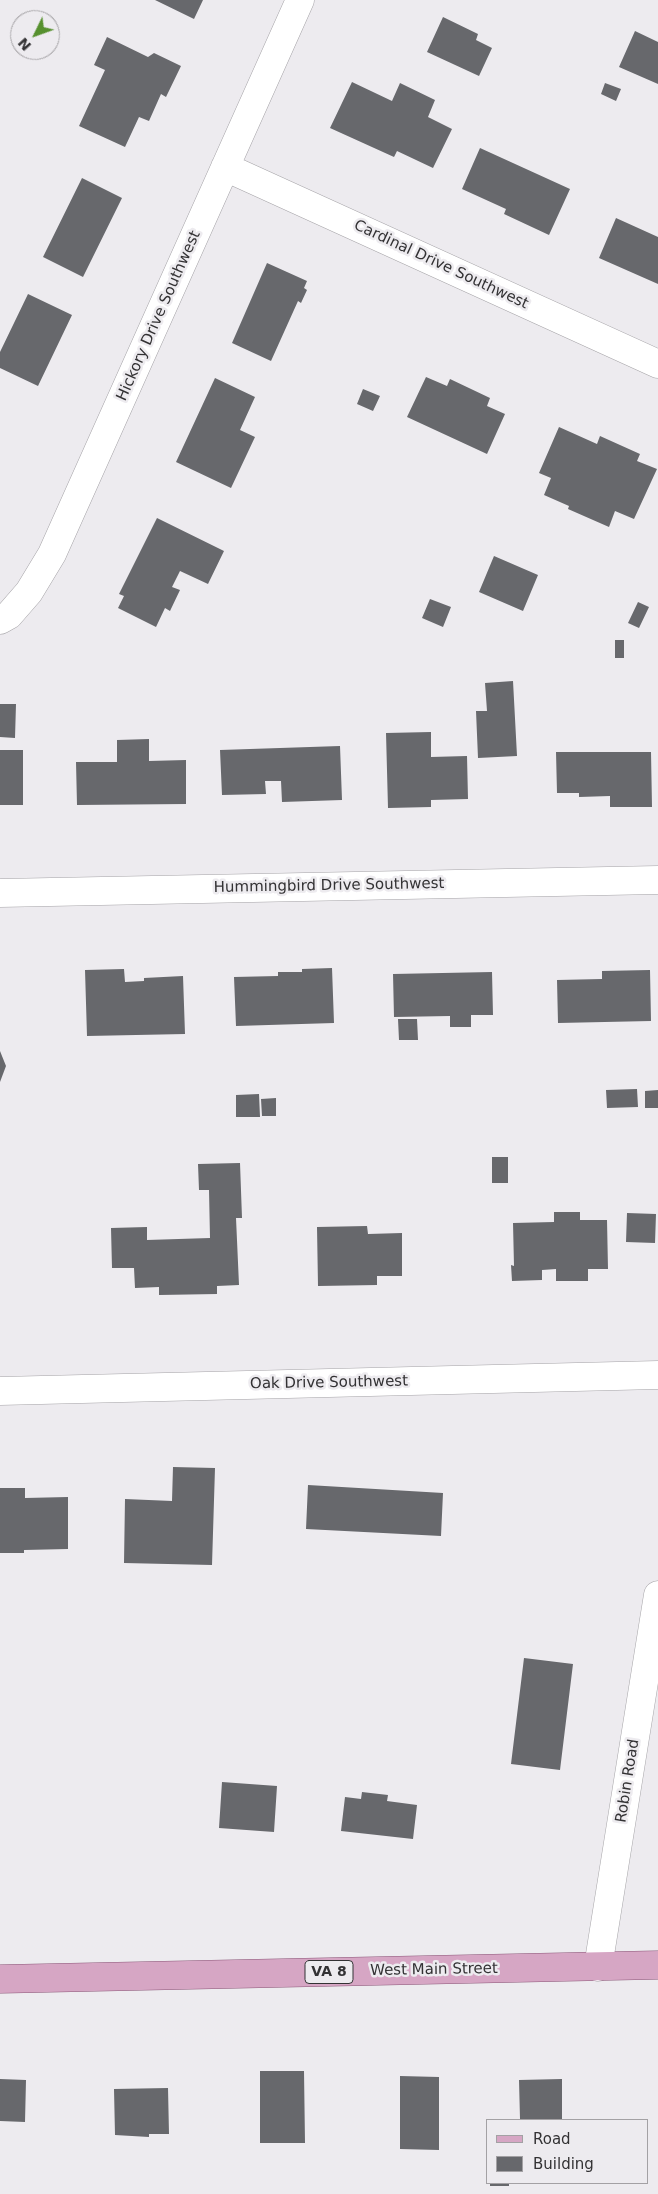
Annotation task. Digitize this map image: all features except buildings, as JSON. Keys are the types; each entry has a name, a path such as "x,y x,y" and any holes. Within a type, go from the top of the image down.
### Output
{"main road":[{"name":"West Main Street","path":"0,1979 658,1965"}],"street":[{"name":"Hickory Drive Southwest","path":"0,620 9,615 29,592 52,554 300,0"},
{"name":"Cardinal Drive Southwest","path":"225,167 658,364"},
{"name":"Hummingbird Drive Southwest","path":"0,893 658,880"},
{"name":"Oak Drive Southwest","path":"0,1391 658,1375"},
{"name":"Robin Road","path":"598,1967 658,1595"}]}
